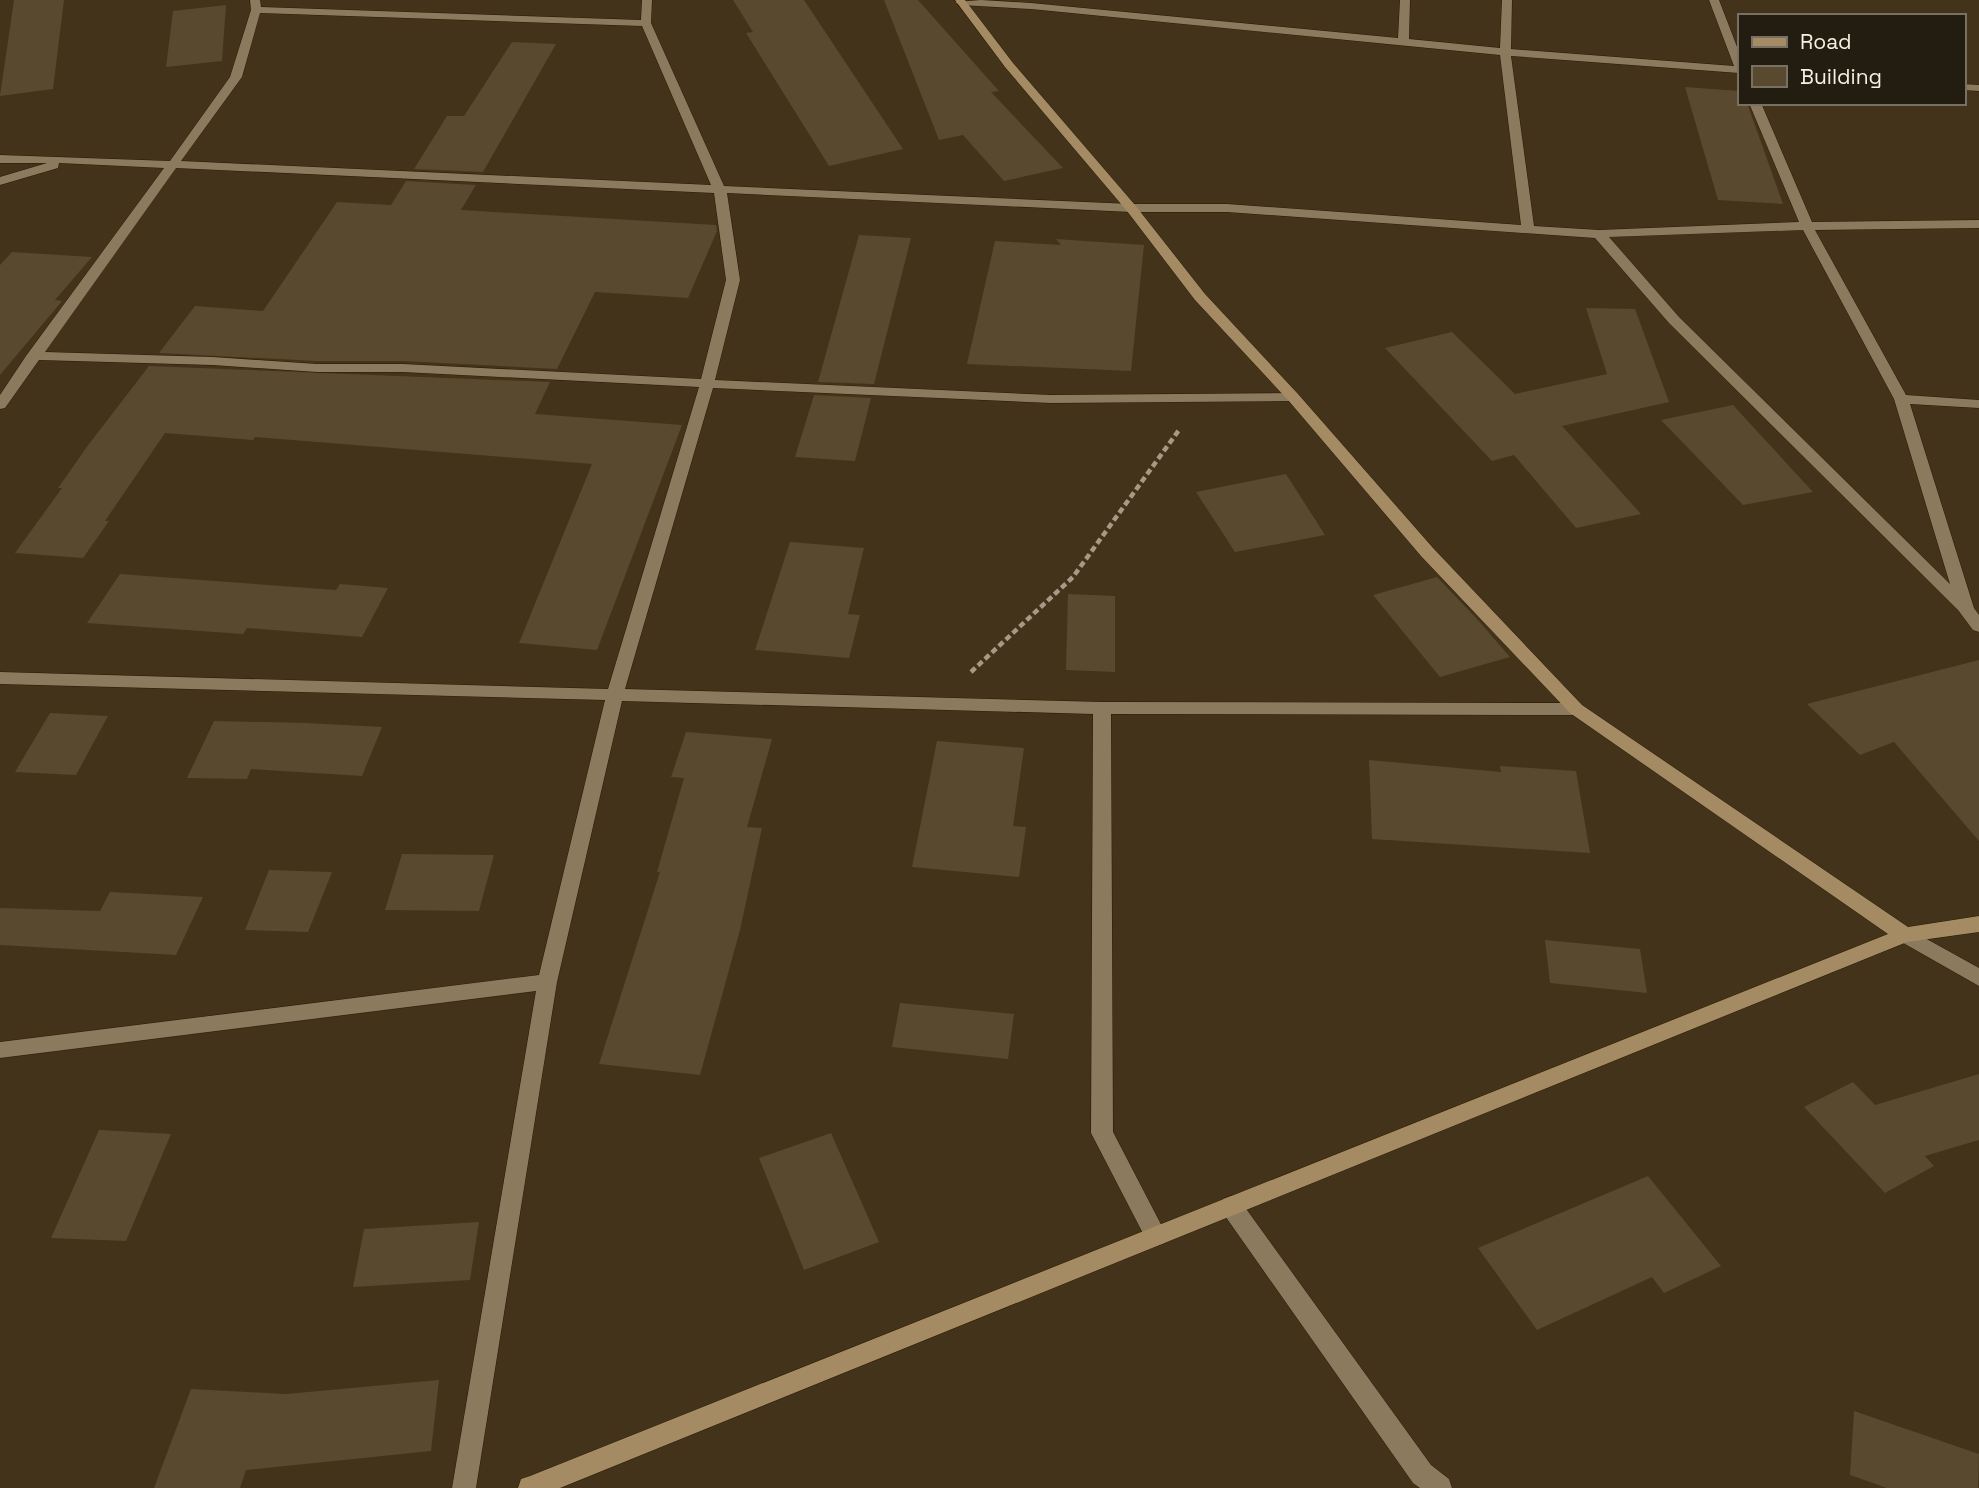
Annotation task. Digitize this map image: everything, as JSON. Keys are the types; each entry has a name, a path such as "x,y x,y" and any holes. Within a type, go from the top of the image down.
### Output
{"street":[{"path":"464,1488 547,982 615,695 706,383 733,280 720,191 646,23 647,0"},
{"path":"1403,42 1405,0"},
{"path":"1507,0 1505,52 1528,227"},
{"path":"1714,0 1738,65"},
{"path":"960,1 1505,52 1738,68"},
{"path":"960,1 1009,65 1131,208 1200,297 1293,397 1427,552 1576,709 1905,935 1979,978"},
{"path":"0,405 236,77 255,5 646,23"},
{"path":"1756,105 1807,226 1901,399 1979,626"},
{"path":"0,159 72,160 1131,208 1227,208 1599,234 1807,226 1979,224"},
{"path":"0,181 72,160"},
{"path":"1599,234 1674,320 1973,610"},
{"path":"33,356 213,361 317,368 403,368 1051,399 1293,397"},
{"path":"1901,399 1979,404"},
{"path":"0,678 1102,708 1576,709"},
{"path":"1102,708 1102,1133 1156,1236"},
{"path":"530,1488 1905,935 1979,923"},
{"path":"0,1050 547,982"},
{"path":"1231,1206 1422,1475 1440,1488"}],"path":[{"path":"937,703 1073,577 1204,396"}],"building":[{"path":"14,0 64,0 53,89 0,96"},
{"path":"733,0 804,0 903,149 829,166 746,33 753,32"},
{"path":"884,0 918,0 999,91 991,92 1063,168 1004,181 963,135 939,140"},
{"path":"226,5 222,61 166,67 173,11"},
{"path":"512,42 556,44 483,172 414,169 447,116 464,116"},
{"path":"1685,87 1738,91 1738,105 1748,105 1783,204 1718,200"},
{"path":"406,181 476,185 461,210 716,225 717,231 688,298 595,292 557,369 159,353 195,306 263,311 337,202 391,205"},
{"path":"859,235 911,238 874,384 818,382"},
{"path":"1056,239 1144,245 1131,371 967,364 995,241 1061,245"},
{"path":"12,252 92,257 55,300 62,301 0,375 0,265"},
{"path":"1586,308 1635,309 1669,402 1562,426 1641,514 1576,528 1514,455 1492,461 1385,348 1452,332 1515,394 1607,374"},
{"path":"149,366 550,382 535,414 682,425 597,650 519,643 592,464 255,437 253,440 165,433 83,558 15,553 62,488 58,488 89,444"},
{"path":"814,395 871,398 855,461 795,457"},
{"path":"1733,405 1813,492 1743,505 1661,420"},
{"path":"1286,474 1325,535 1235,552 1196,492"},
{"path":"790,542 864,548 848,614 860,615 849,658 755,650"},
{"path":"120,574 336,590 340,584 388,588 362,637 247,628 243,634 87,623"},
{"path":"1437,577 1510,657 1440,677 1373,595"},
{"path":"1068,594 1115,596 1115,672 1066,670"},
{"path":"1979,660 1979,841 1894,742 1860,755 1807,704"},
{"path":"50,713 108,716 76,775 15,772"},
{"path":"214,721 382,727 362,776 251,769 247,779 187,778"},
{"path":"686,732 772,739 747,827 762,828 740,930 700,1075 599,1064 660,872 657,872 684,778 671,777"},
{"path":"937,741 1024,748 1013,826 1026,827 1019,877 912,867"},
{"path":"1369,760 1501,772 1500,766 1576,771 1590,853 1372,839"},
{"path":"402,854 494,855 479,911 385,910"},
{"path":"269,870 332,872 308,932 245,930"},
{"path":"110,892 203,897 176,955 0,945 0,908 100,911"},
{"path":"1545,940 1640,949 1647,993 1550,983"},
{"path":"900,1003 1014,1014 1008,1059 892,1047"},
{"path":"1979,1074 1979,1140 1925,1156 1934,1166 1885,1193 1804,1107 1853,1082 1875,1105"},
{"path":"99,1130 171,1134 126,1241 51,1238"},
{"path":"831,1133 879,1242 804,1270 759,1158"},
{"path":"1648,1176 1721,1266 1664,1293 1652,1277 1537,1330 1478,1248"},
{"path":"479,1222 470,1280 353,1287 364,1229"},
{"path":"439,1380 431,1451 246,1470 240,1488 154,1488 191,1389 286,1394"},
{"path":"1854,1411 1979,1454 1978,1488 1887,1488 1850,1475"}]}
